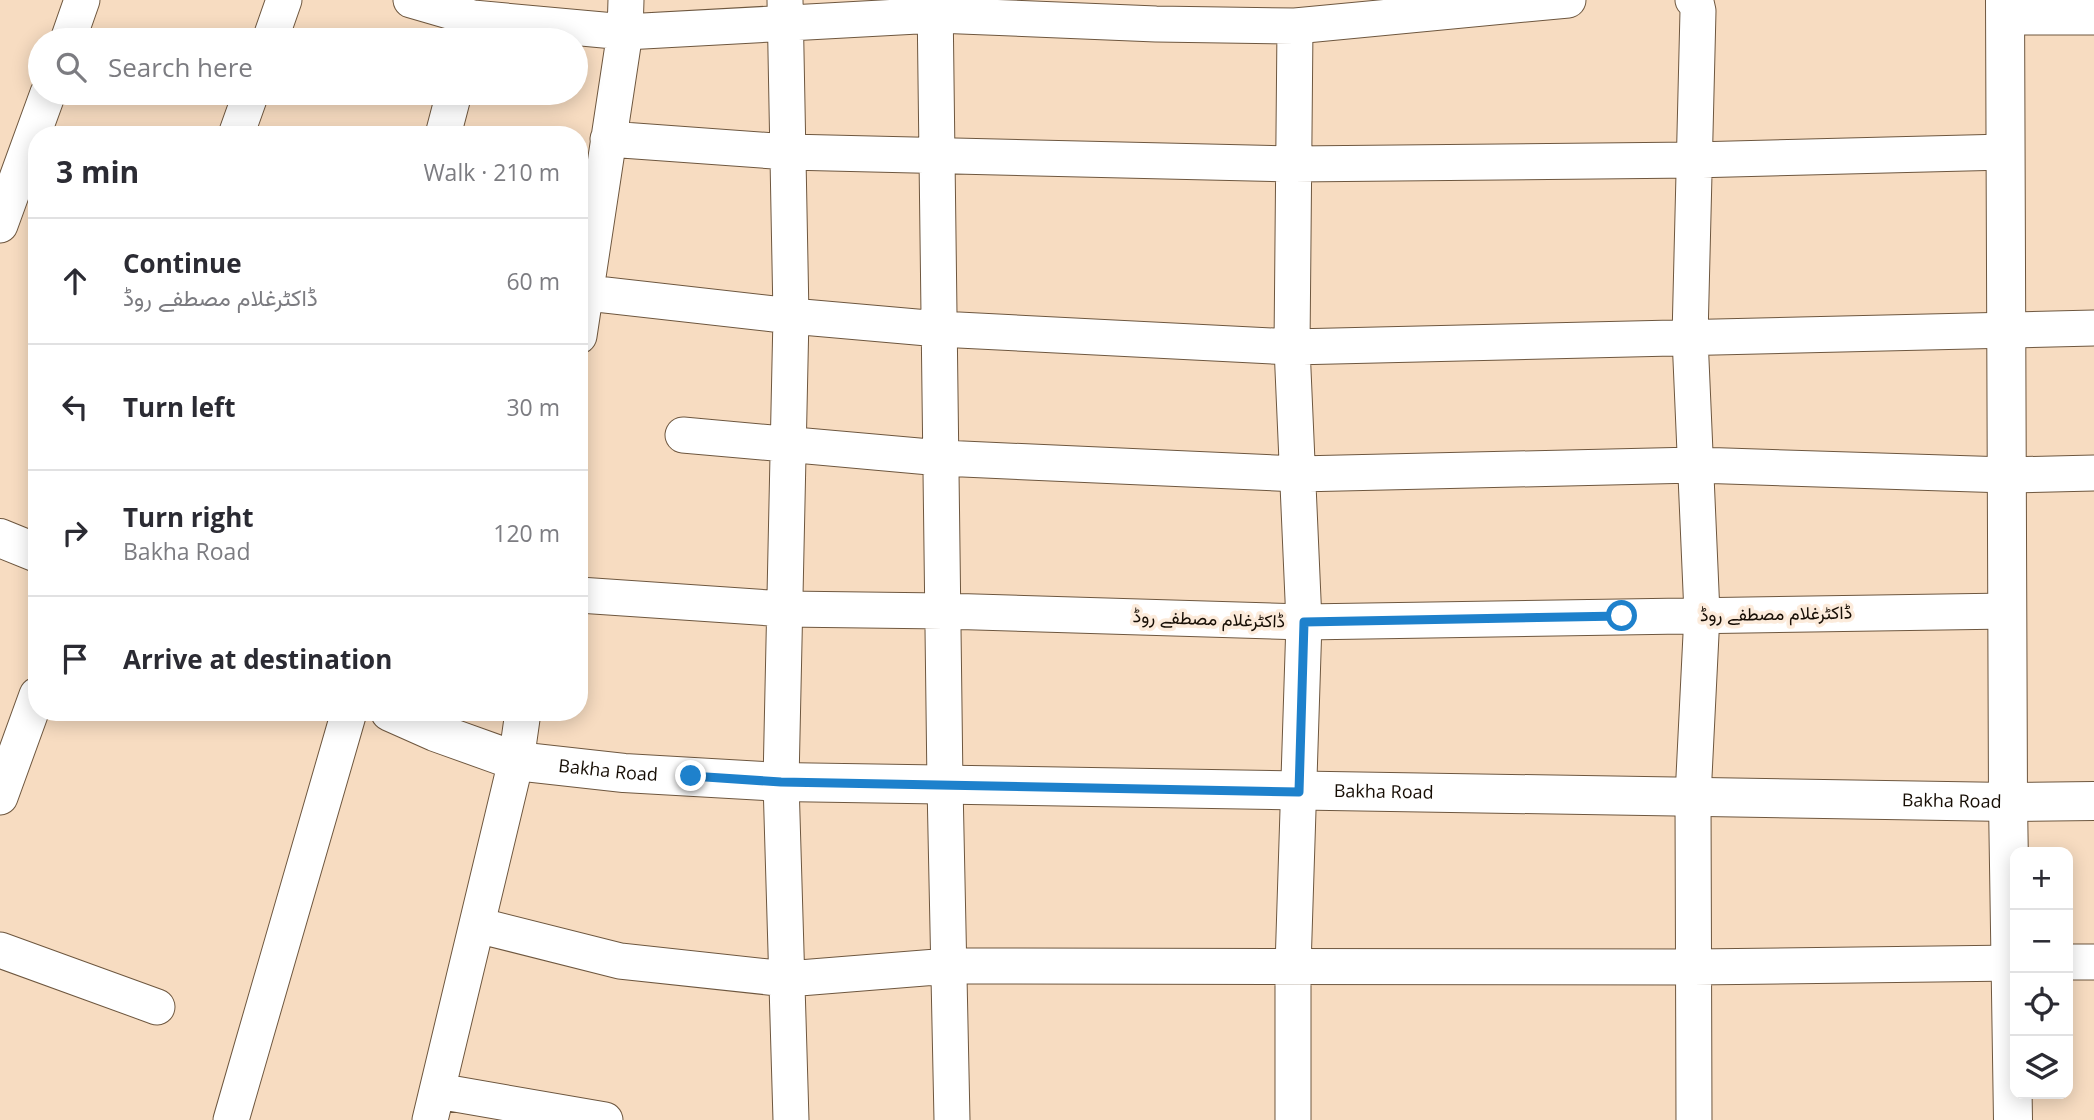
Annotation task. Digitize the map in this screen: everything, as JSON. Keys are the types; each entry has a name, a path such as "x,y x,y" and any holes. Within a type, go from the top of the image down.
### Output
{"street":[{"path":"72,28 82,0"},
{"path":"274,28 284,0"},
{"path":"411,0 468,28"},
{"path":"482,28 625,16 936,7 1156,12 1295,26 1378,9 1568,0"},
{"path":"1693,0 1698,11 1690,337 1702,614 1693,797 1694,1120"},
{"path":"936,7 945,785 952,1120"},
{"path":"2011,910 2008,802 2006,9 2094,17"},
{"path":"785,11 791,316 781,782 791,1120"},
{"path":"588,257 625,16"},
{"path":"1293,1120 1293,967 1304,622 1292,347 1295,26"},
{"path":"35,126 43,105"},
{"path":"239,126 247,105"},
{"path":"445,126 451,105"},
{"path":"608,139 788,152 1294,164 1693,160 2006,152"},
{"path":"0,225 28,143"},
{"path":"588,294 939,329 1292,347 2094,328"},
{"path":"683,435 941,458 1298,474 1696,465 2007,475 2094,473"},
{"path":"0,538 28,549"},
{"name":"ڈاکٹرغلام مصطفے روڈ","path":"588,596 785,609 1304,622 2008,611"},
{"path":"0,797 28,720"},
{"path":"230,1120 346,721"},
{"name":"Bakha Road","path":"410,721 516,761 624,773 781,782 1299,792 2094,801"},
{"path":"522,721 516,761 434,1105 605,1120"},
{"path":"477,925 620,961 787,979 949,966 1693,967 2010,963"},
{"path":"0,950 157,1007"},
{"path":"2073,962 2094,962"},
{"path":"2013,973 2013,1120"}],"route":[{"path":"691,776 781,782 1299,792 1304,622 1622,616"}]}
